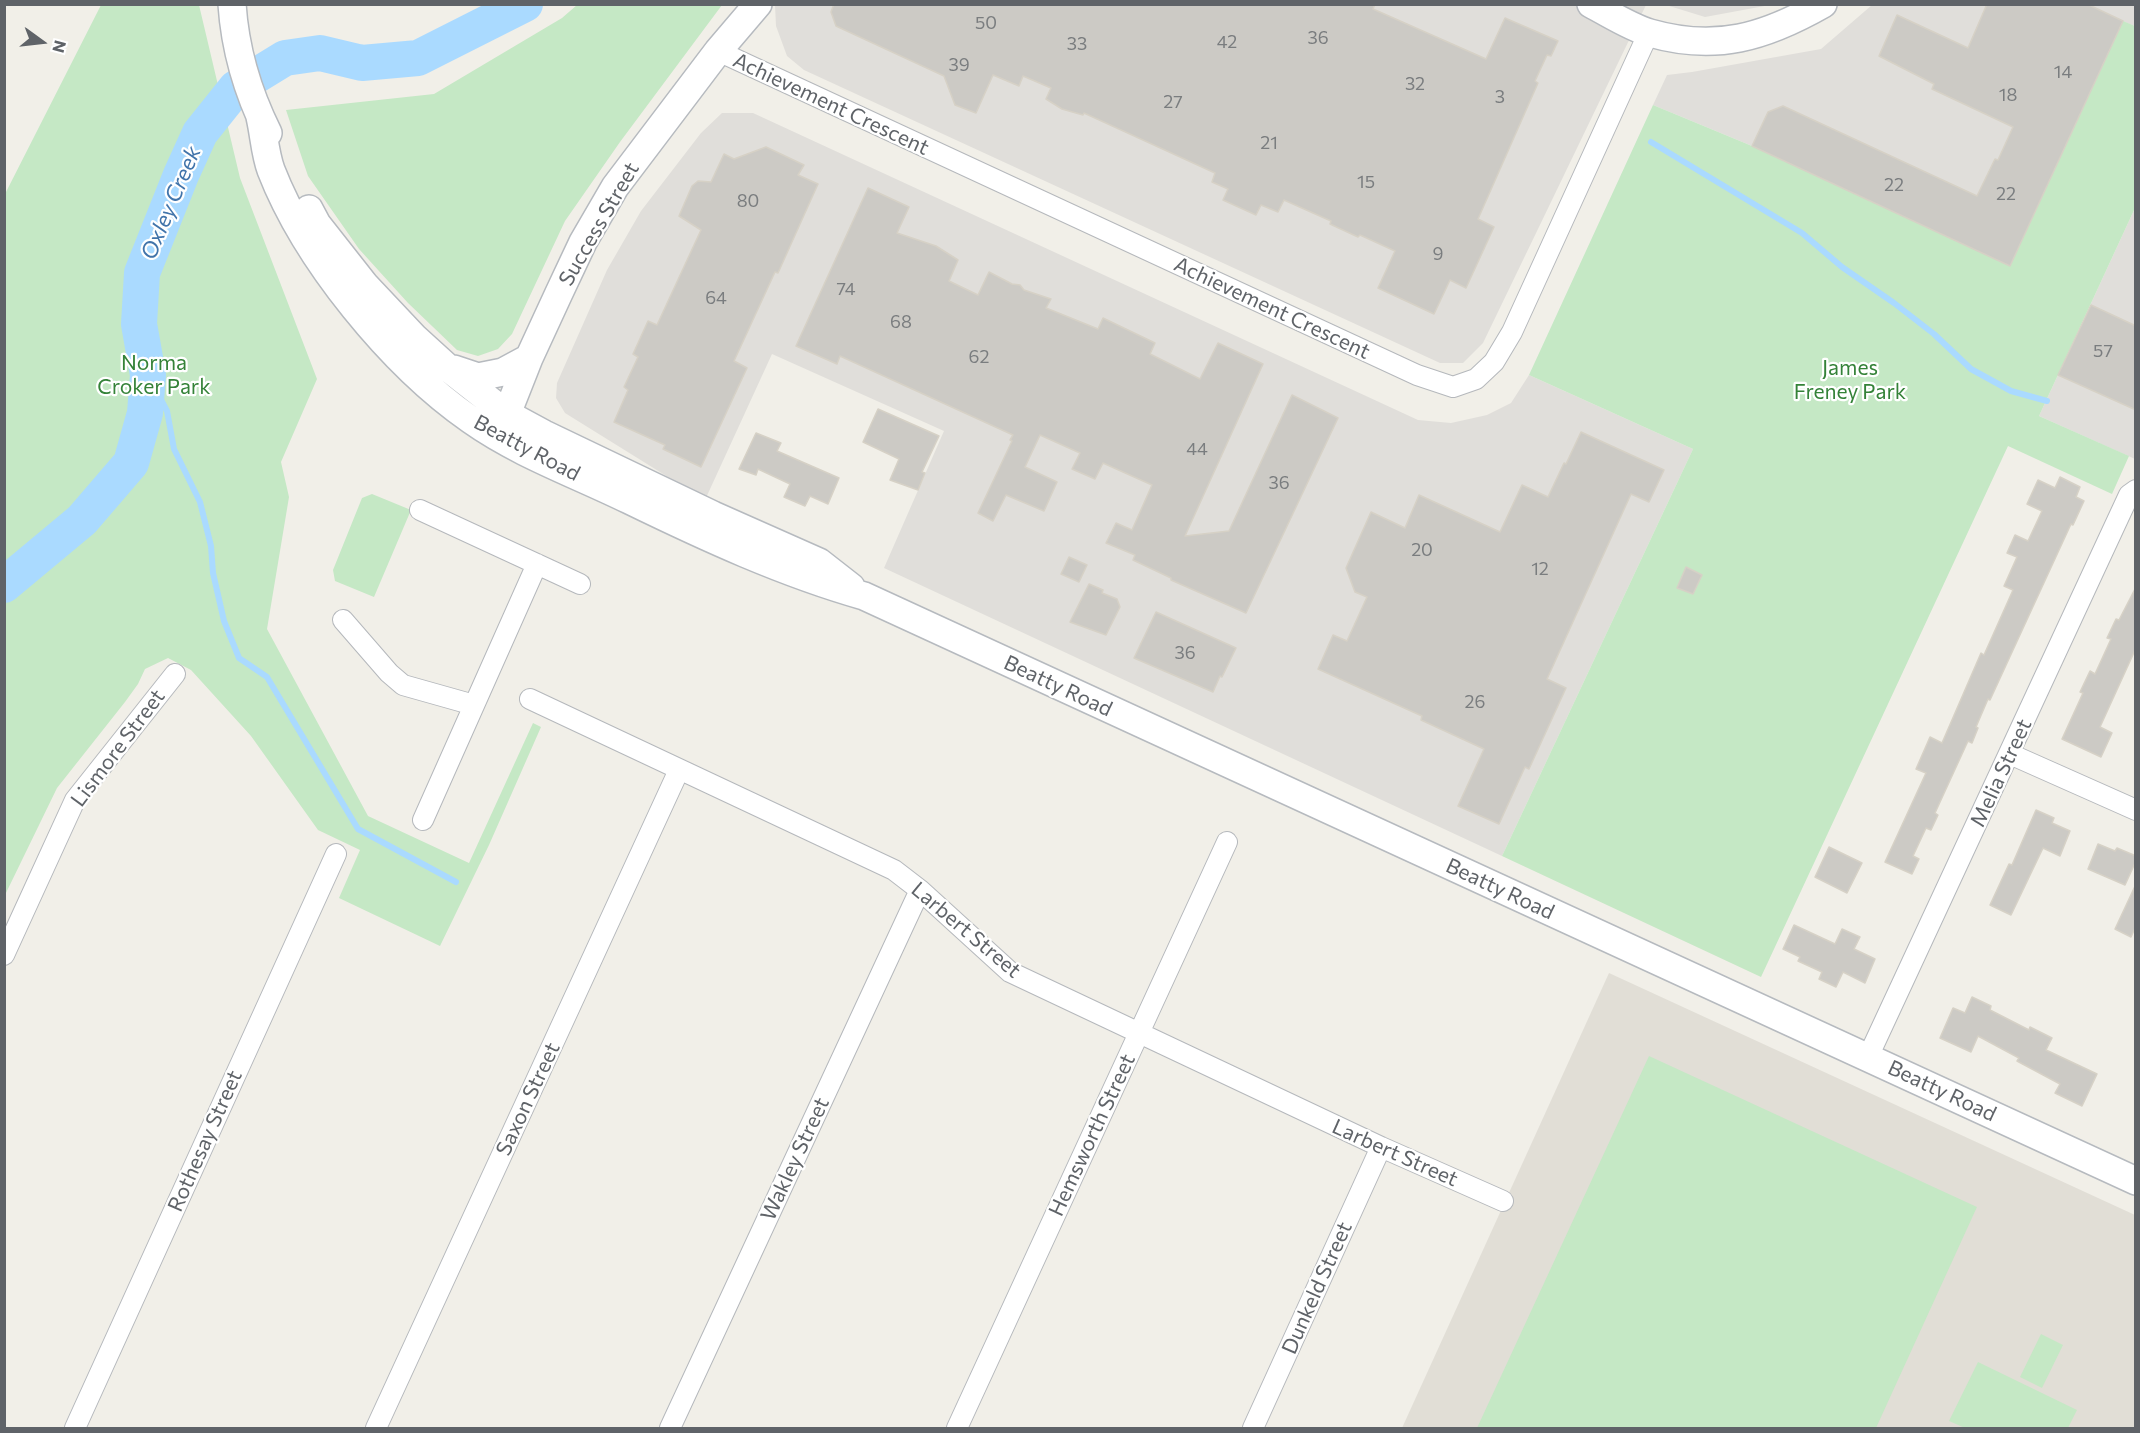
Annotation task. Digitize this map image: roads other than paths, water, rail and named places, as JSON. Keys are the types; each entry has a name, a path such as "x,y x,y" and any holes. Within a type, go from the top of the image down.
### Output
{"main road":[{"name":"Success Street","path":"503,426 529,358 583,242 615,187 718,51 758,4"},
{"path":"1591,4 1649,32 1704,42 1744,38 1775,29 1823,4"},
{"name":"Beatty Road","path":"232,7 240,61 260,117 317,224 365,285 414,337 447,367 503,426 539,458 711,538 813,582 864,596 2136,1181"},
{"name":"Beatty Road","path":"260,117 271,169 283,194 307,240 349,301 403,363 470,420 503,426"},
{"path":"447,367 478,377 503,372 529,358"}],"street":[{"name":"Achievement Crescent","path":"718,51 1417,375 1452,387 1476,379 1494,362 1512,332 1649,32"},
{"name":"Melia Street","path":"1868,1057 2129,495 2136,490"},
{"path":"420,510 580,584"},
{"path":"423,820 537,564"},
{"path":"343,620 389,673 403,685 474,705"},
{"name":"Lismore Street","path":"4,955 75,800 175,674"},
{"name":"Larbert Street","path":"530,699 894,870 920,890 1010,972 1381,1148 1503,1201"},
{"path":"2010,754 2136,810"},
{"name":"Saxon Street","path":"376,1428 680,770"},
{"name":"Hemsworth Street","path":"957,1428 1227,842"},
{"name":"Rothesay Street","path":"75,1428 336,854"},
{"name":"Wakley Street","path":"670,1428 920,890"},
{"name":"Dunkeld Street","path":"1253,1428 1381,1148"}],"waterway":[{"name":"Oxley Creek","path":"4,585 82,520 131,463 145,413 148,375 139,324 142,273 200,133 236,88 285,58 320,53 362,63 418,58 525,4"},
{"path":"1651,142 1802,233 1842,267 1934,334 1971,369 2011,391 2047,401"},
{"path":"148,375 167,411 174,449 200,502 211,546 213,573 224,621 239,658 267,677 358,829 456,882"}],"park label":[{"name":"Norma Croker Park","path":"154,375"},
{"name":"James Freney Park","path":"1850,380"}]}
